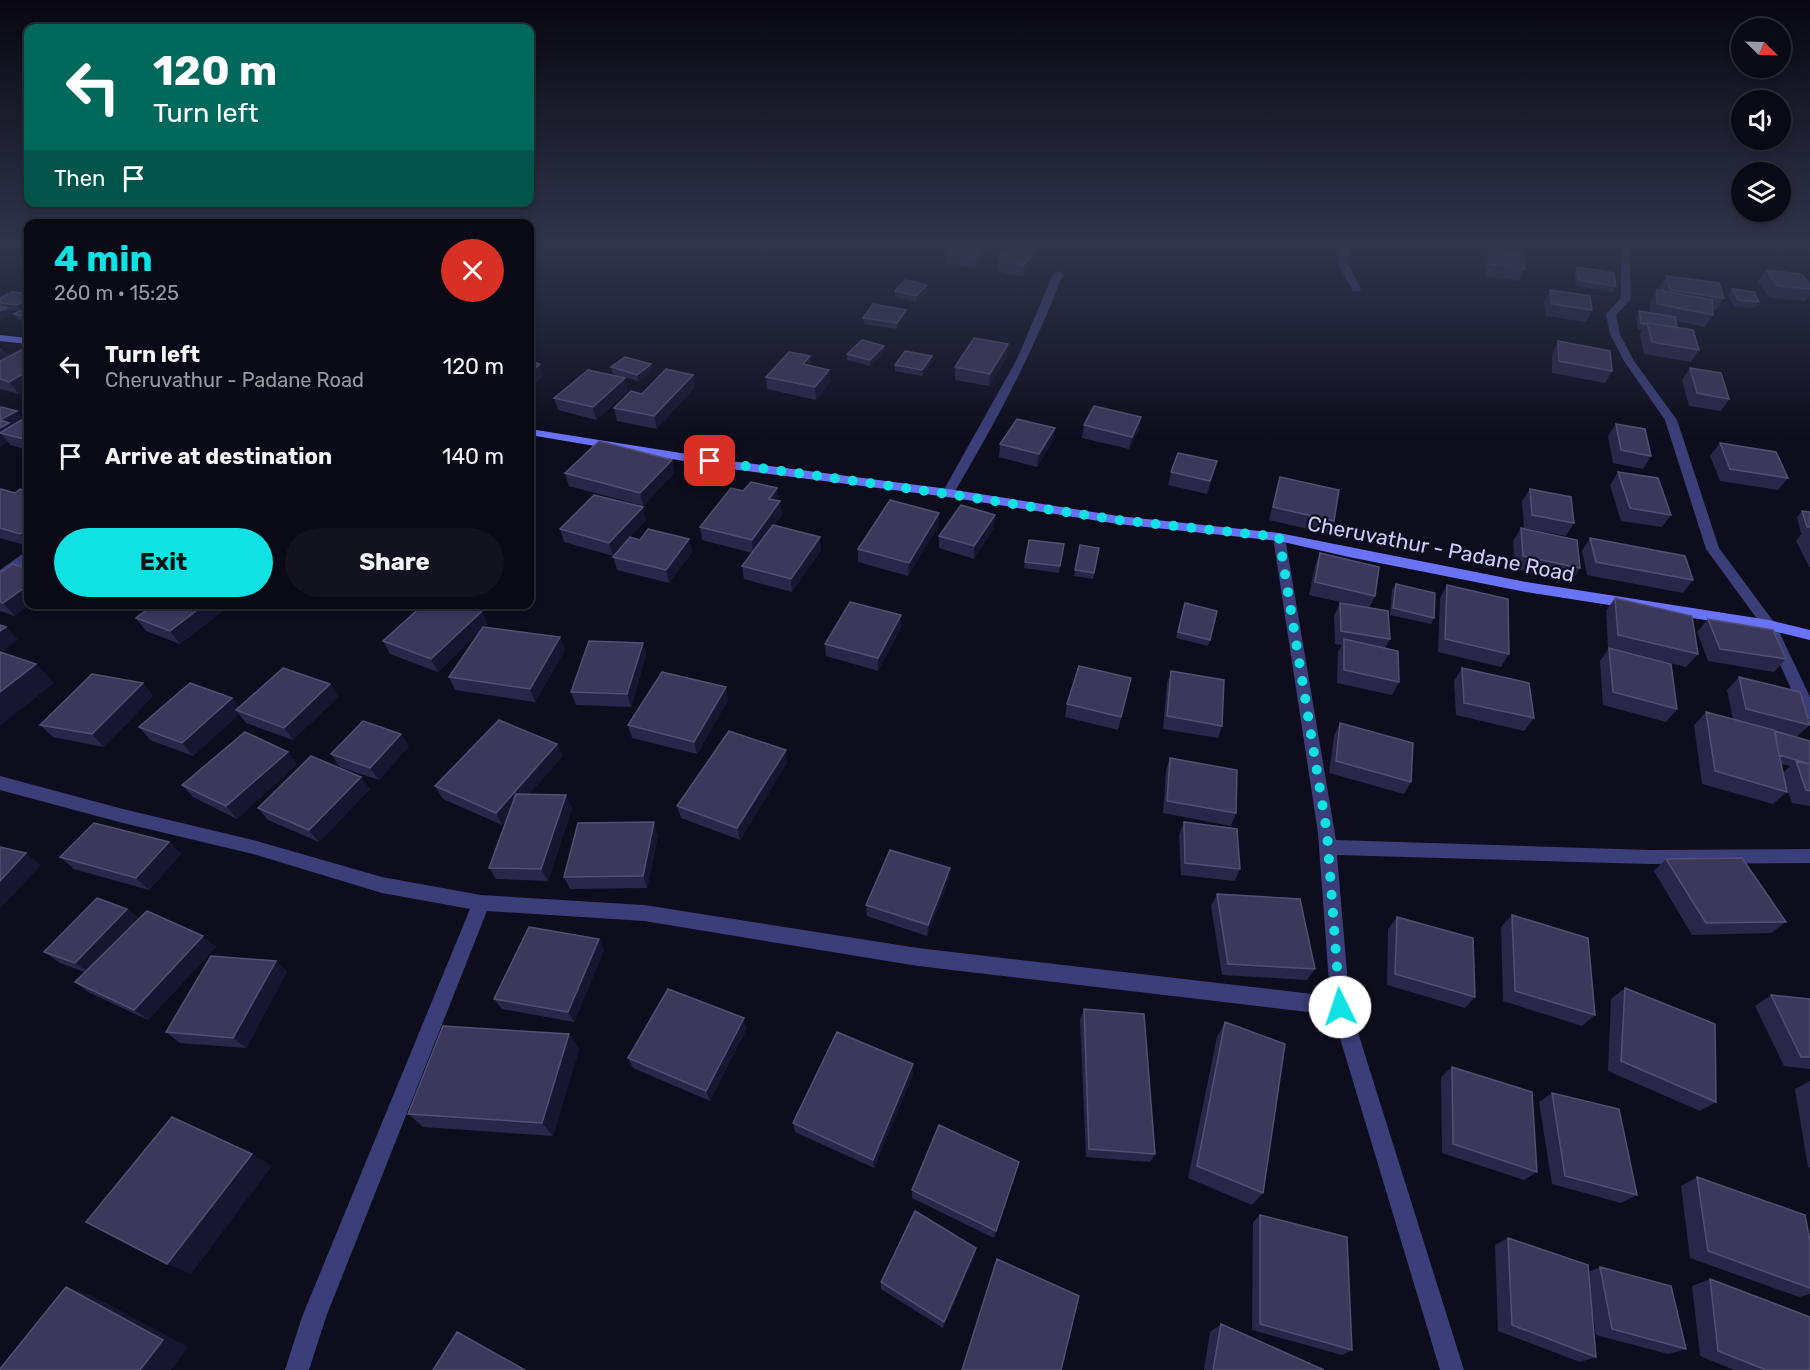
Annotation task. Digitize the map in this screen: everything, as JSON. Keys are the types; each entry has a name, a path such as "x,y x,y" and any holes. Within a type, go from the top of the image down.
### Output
{"main road":[{"path":"0,338 24,341"},
{"name":"Cheruvathur - Padane Road","path":"534,433 731,465 948,494 1118,520 1279,537 1526,587 1769,625 1810,635"}],"street":[{"path":"948,494 992,421 1046,309"},
{"path":"1616,309 1611,314 1615,334 1629,362 1671,420 1713,549 1769,625 1810,713"},
{"path":"1279,537 1328,848 1340,1007 1452,1370"},
{"path":"0,577 24,557"},
{"path":"0,783 123,816 253,847 382,885 481,903 644,913 918,957 1340,1007"},
{"path":"1328,848 1649,857 1810,856"},
{"path":"297,1370 314,1317 481,903"}],"building":[{"path":"24,309 24,316 14,314"},
{"path":"869,309 906,310 897,323 863,318"},
{"path":"1682,309 1713,309 1713,315"},
{"path":"1639,311 1675,317 1677,327 1641,323"},
{"path":"1647,323 1693,330 1699,350 1652,342"},
{"path":"974,338 1008,344 990,374 955,367"},
{"path":"862,340 884,346 870,360 847,354"},
{"path":"1558,341 1610,351 1612,371 1559,361"},
{"path":"24,349 24,373 9,382 0,379 0,361"},
{"path":"905,351 932,356 922,370 895,365"},
{"path":"789,352 810,356 803,364 829,370 815,387 766,377"},
{"path":"625,357 651,364 637,375 611,367"},
{"path":"1690,368 1721,373 1729,399 1697,393"},
{"path":"666,369 693,375 654,416 614,408 631,391 642,394"},
{"path":"588,370 625,378 593,407 554,398"},
{"path":"1094,406 1141,417 1132,437 1084,425"},
{"path":"1,407 17,411 0,420"},
{"path":"24,418 24,439 0,433"},
{"path":"1017,419 1055,428 1039,454 1000,444"},
{"path":"0,420 9,423 0,428"},
{"path":"1616,424 1645,429 1651,456 1621,450"},
{"path":"599,441 672,460 640,493 565,473"},
{"path":"1720,443 1776,452 1788,478 1730,469"},
{"path":"1178,453 1217,461 1210,481 1171,472"},
{"path":"1618,472 1658,478 1671,515 1630,508"},
{"path":"1280,477 1339,490 1334,521 1273,507"},
{"path":"751,482 777,488 769,499 780,501 752,540 700,527 731,488 743,491"},
{"path":"20,489 24,490 24,531 20,534 0,528 0,490 15,493"},
{"path":"1530,489 1571,497 1574,523 1532,515"},
{"path":"594,495 643,507 609,543 560,529"},
{"path":"890,500 939,513 909,563 858,549"},
{"path":"961,505 995,515 974,546 939,536"},
{"path":"1802,511 1810,512 1810,527 1807,527"},
{"path":"773,525 820,537 791,579 742,566"},
{"path":"1521,528 1577,540 1580,568 1523,556"},
{"path":"648,529 689,539 666,570 613,557 630,537 640,540"},
{"path":"1590,538 1685,556 1693,580 1596,562"},
{"path":"1029,540 1064,544 1060,566 1025,562"},
{"path":"1080,545 1099,548 1094,573 1075,570"},
{"path":"1320,553 1379,567 1375,596 1315,582"},
{"path":"13,564 24,568 24,588 3,603 0,602 0,573"},
{"path":"1396,584 1435,593 1434,618 1393,608"},
{"path":"1447,585 1508,599 1509,654 1445,639"},
{"path":"1615,598 1692,616 1698,654 1618,635"},
{"path":"850,602 901,615 878,658 825,644"},
{"path":"1185,603 1217,611 1210,640 1178,632"},
{"path":"1340,603 1388,611 1390,639 1341,631"},
{"path":"148,609 199,609 170,631 136,618"},
{"path":"418,609 477,609 482,611 431,659 383,641"},
{"path":"1708,619 1773,630 1786,659 1720,649"},
{"path":"483,627 560,637 530,689 449,677"},
{"path":"1344,639 1398,651 1399,682 1344,670"},
{"path":"589,641 643,643 627,694 571,692"},
{"path":"1609,648 1671,664 1677,709 1613,692"},
{"path":"0,652 36,664 0,692"},
{"path":"1079,666 1131,678 1121,717 1067,704"},
{"path":"283,668 330,684 284,728 236,710"},
{"path":"1462,668 1529,683 1534,718 1464,703"},
{"path":"1171,671 1224,680 1222,726 1167,716"},
{"path":"662,672 726,687 694,742 628,725"},
{"path":"92,674 143,683 92,734 40,725"},
{"path":"1739,677 1800,692 1810,725 1746,709"},
{"path":"190,683 232,698 182,743 139,727"},
{"path":"1706,712 1774,730 1787,792 1715,771"},
{"path":"499,720 557,744 496,813 435,786"},
{"path":"363,721 401,734 370,768 331,754"},
{"path":"1340,723 1413,743 1411,782 1336,761"},
{"path":"729,731 786,750 737,828 677,806"},
{"path":"1775,731 1810,741 1810,764 1779,755"},
{"path":"245,732 288,752 226,806 182,785"},
{"path":"311,756 361,777 309,830 258,808"},
{"path":"1170,758 1237,770 1236,813 1167,801"},
{"path":"1796,761 1810,764 1810,791 1806,790"},
{"path":"516,794 566,795 541,869 489,868"},
{"path":"654,822 643,876 564,877 578,823"},
{"path":"1184,822 1237,829 1240,869 1185,863"},
{"path":"94,823 169,842 136,878 60,857"},
{"path":"0,847 26,853 0,881"},
{"path":"890,850 950,868 928,925 866,905"},
{"path":"1742,858 1786,922 1706,923 1666,859"},
{"path":"1217,894 1300,899 1315,969 1228,964"},
{"path":"97,898 127,909 75,963 44,952"},
{"path":"147,911 203,936 134,1010 75,982"},
{"path":"1512,915 1588,938 1595,1015 1515,991"},
{"path":"1397,917 1473,938 1475,997 1395,974"},
{"path":"529,927 599,939 568,1012 494,999"},
{"path":"211,956 276,961 233,1038 166,1032"},
{"path":"1625,988 1715,1024 1716,1102 1621,1061"},
{"path":"668,989 744,1018 706,1091 628,1058"},
{"path":"1771,995 1810,999 1810,1057 1801,1057"},
{"path":"1084,1009 1144,1014 1155,1154 1089,1149"},
{"path":"1225,1022 1285,1044 1263,1193 1197,1166"},
{"path":"443,1026 569,1034 542,1123 408,1114"},
{"path":"837,1032 913,1064 873,1160 793,1123"},
{"path":"1452,1067 1532,1092 1537,1172 1453,1144"},
{"path":"1552,1093 1619,1109 1637,1195 1565,1176"},
{"path":"172,1117 252,1154 167,1264 86,1222"},
{"path":"939,1125 1019,1162 996,1231 912,1190"},
{"path":"1697,1177 1805,1215 1810,1241 1810,1288 1708,1251"},
{"path":"915,1211 976,1248 944,1322 881,1282"},
{"path":"1260,1215 1347,1237 1352,1350 1260,1324"},
{"path":"1508,1238 1588,1265 1596,1357 1512,1325"},
{"path":"997,1259 1079,1296 1061,1370 962,1370"},
{"path":"1600,1267 1671,1286 1686,1349 1612,1329"},
{"path":"1710,1279 1810,1317 1810,1370 1766,1370 1718,1351"},
{"path":"66,1287 163,1340 140,1370 0,1370"},
{"path":"1221,1324 1324,1370 1213,1370"},
{"path":"457,1332 525,1370 433,1370"}],"route":[{"path":"710,461 1118,520 1279,537 1327,833 1340,1007"}]}
